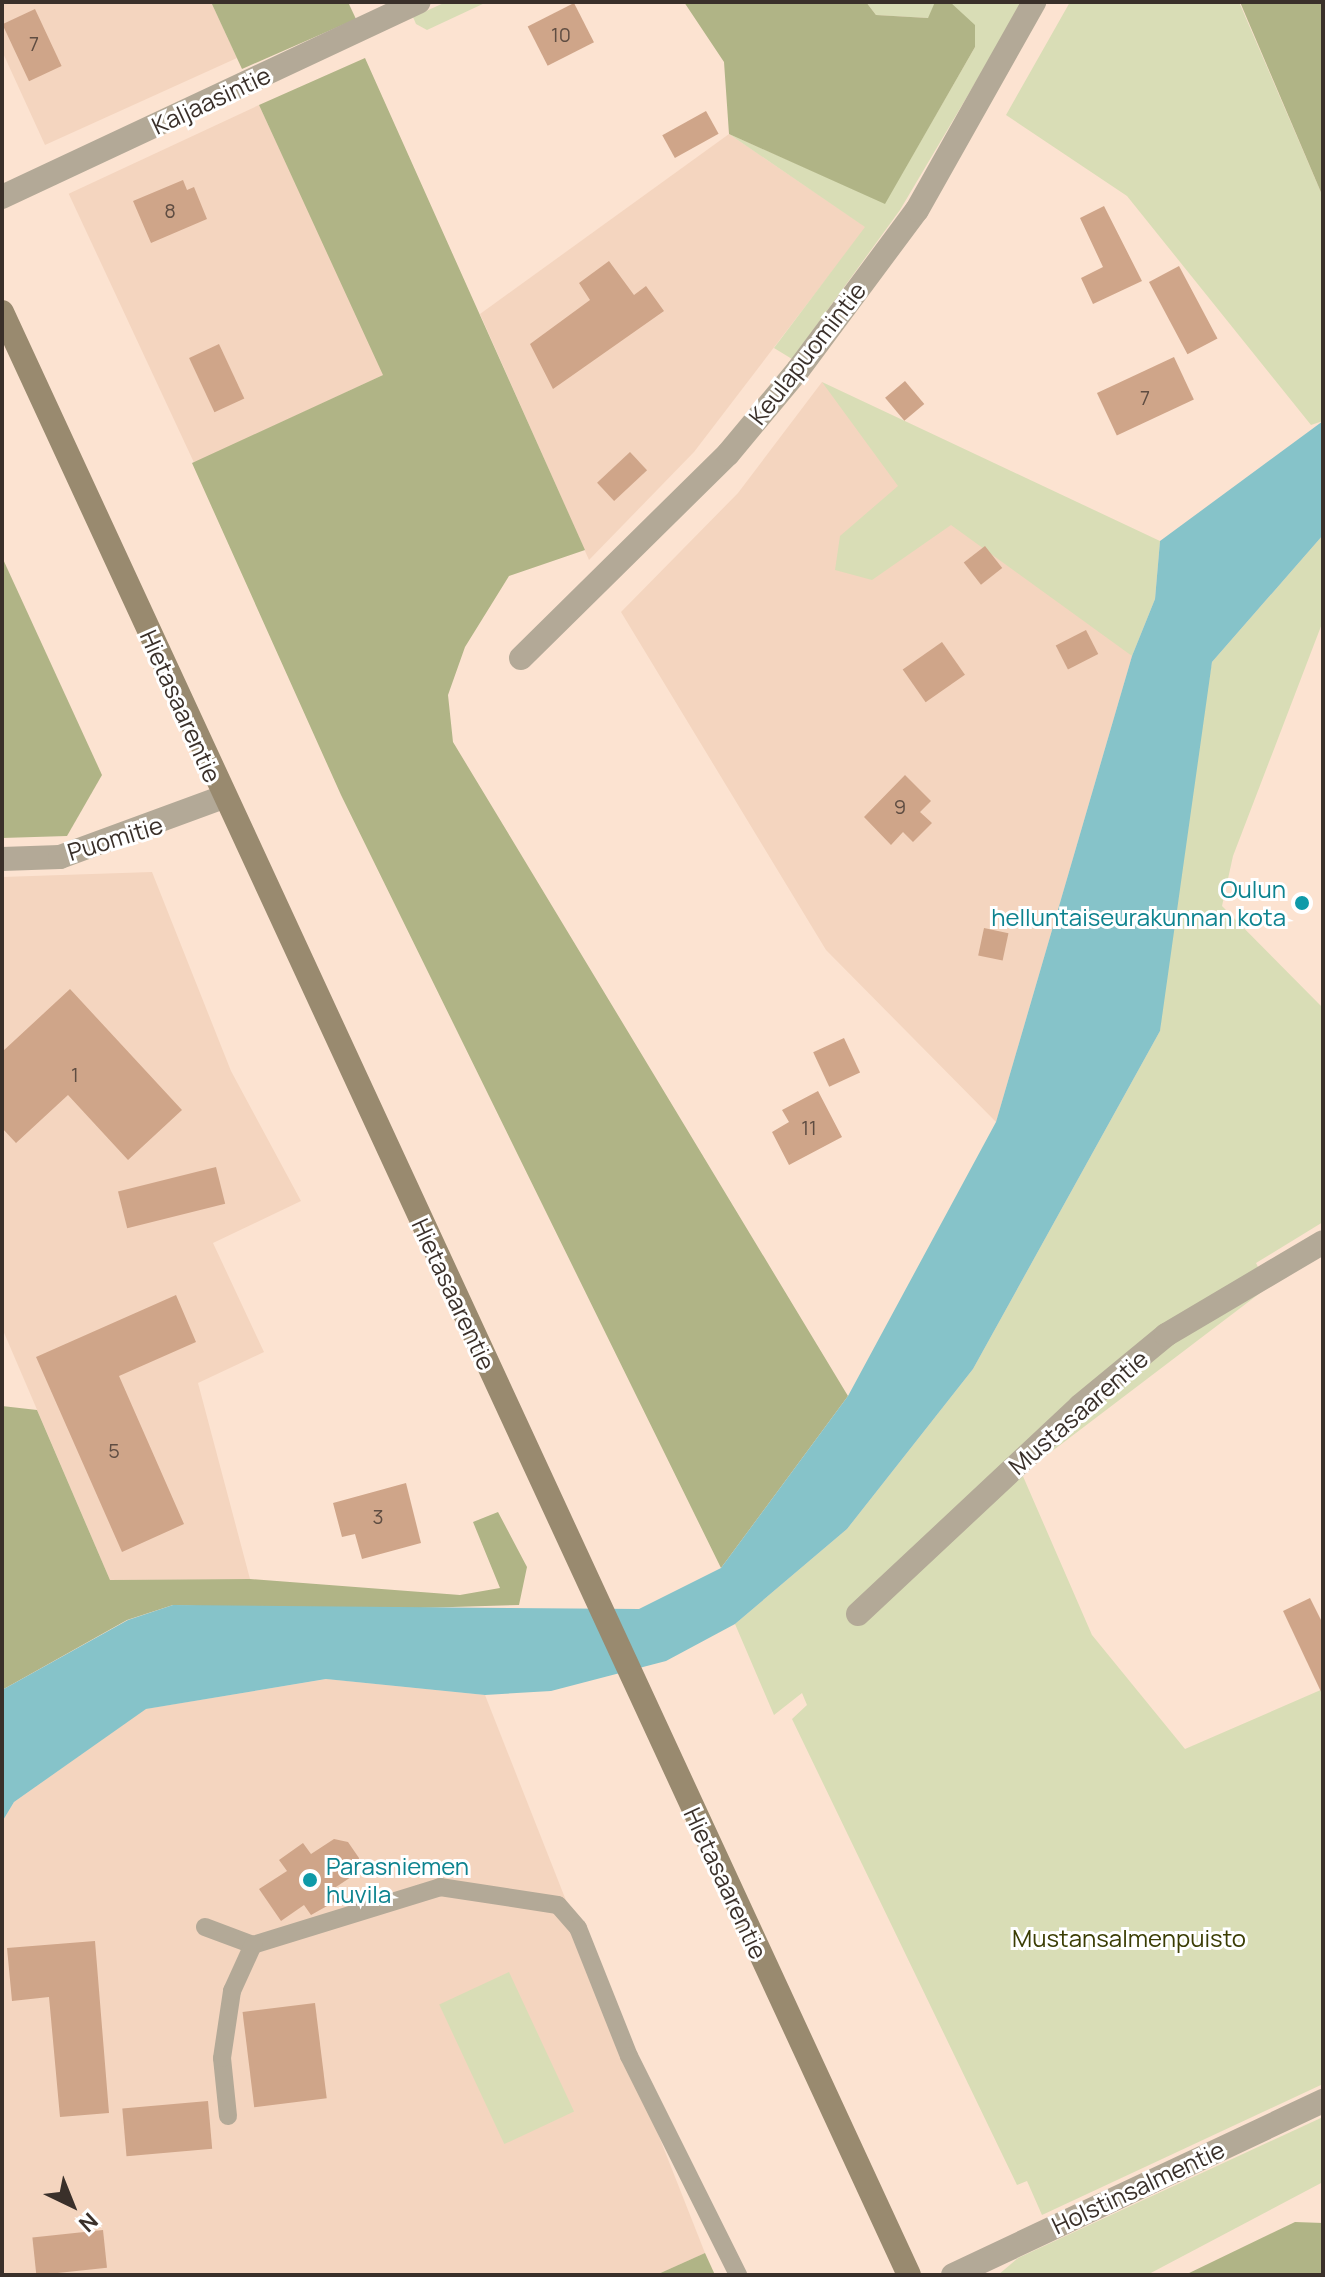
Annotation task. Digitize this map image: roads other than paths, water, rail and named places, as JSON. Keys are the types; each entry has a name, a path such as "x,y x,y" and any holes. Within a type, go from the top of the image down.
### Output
{"street":[{"name":"Kaljaasintie","path":"2,197 419,2"},
{"name":"Keulapuomintie","path":"521,658 728,454 798,370 917,210 1034,2"},
{"name":"Hietasaarentie","path":"2,312 223,797 909,2275"},
{"name":"Puomitie","path":"2,859 60,857 223,797"},
{"name":"Mustasaarentie","path":"858,1614 1080,1406 1166,1335 1323,1242"},
{"name":"Holstinsalmentie","path":"953,2275 1323,2101"}],"lane":[{"path":"205,1927 253,1945 440,1887 558,1905 578,1928 636,2070 738,2275"},
{"path":"228,2116 222,2058 232,1991 253,1945"}],"water":[{"path":"1323,421 1323,535 1212,662 1160,1031 973,1369 847,1529 735,1624 666,1661 551,1691 485,1695 326,1679 146,1709 14,1802 2,1822 2,1690 128,1620 173,1605 639,1609 721,1568 848,1396 996,1122 1132,656 1155,599 1160,541"}],"place":[{"name":"Oulun helluntaiseurakunnan kota","path":"1302,903"},
{"name":"Parasniemen huvila","path":"310,1880"}],"park label":[{"name":"Mustansalmenpuisto","path":"1129,1938"}]}
